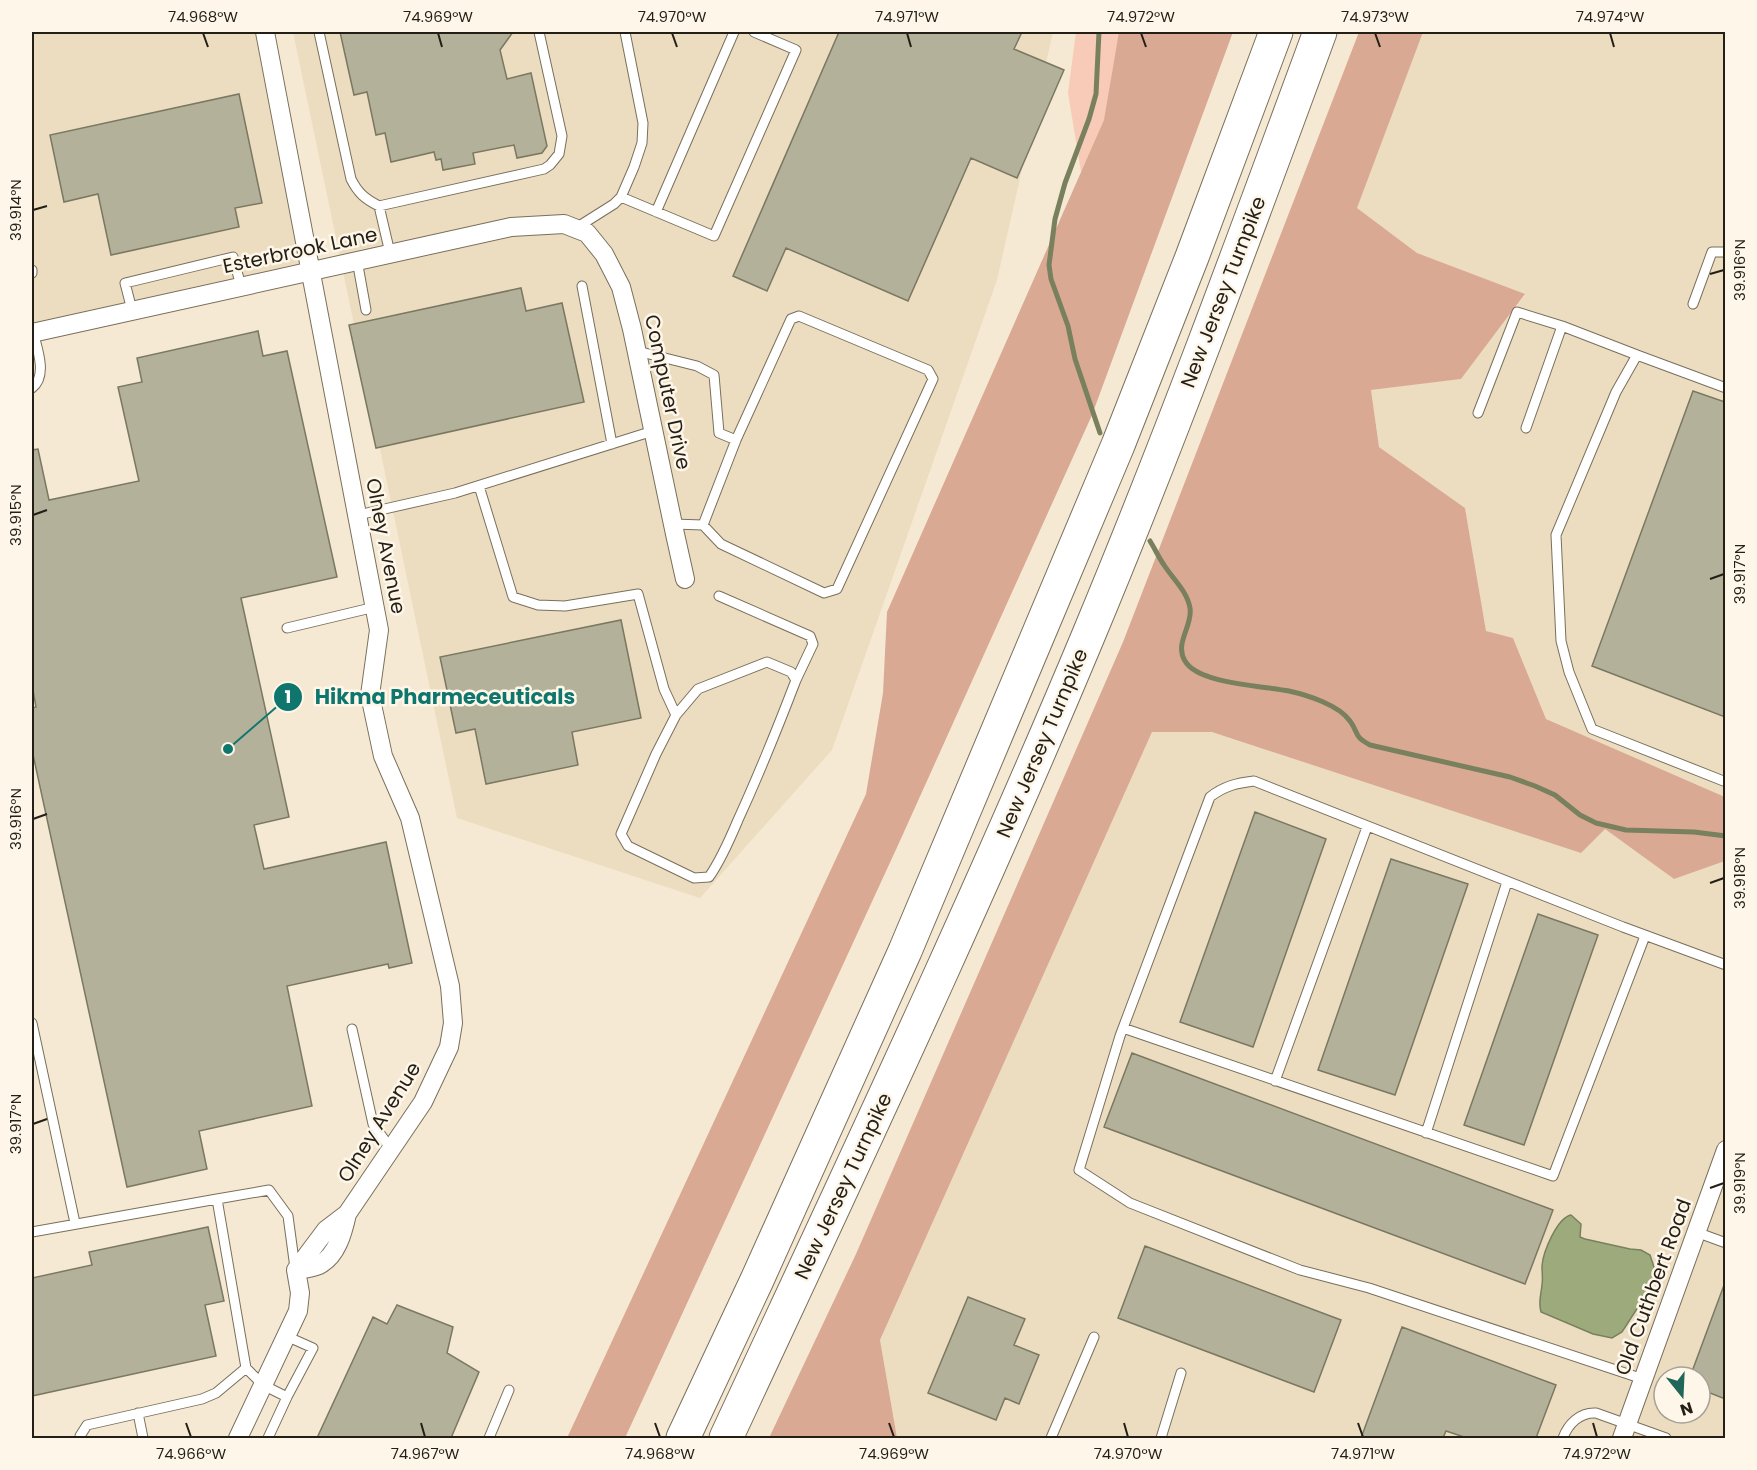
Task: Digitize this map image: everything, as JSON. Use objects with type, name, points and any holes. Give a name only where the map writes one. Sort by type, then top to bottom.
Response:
[{"type":"highway","name":"New Jersey Turnpike","points":[[683,1438],[758,1280],[906,951],[1118,445],[1192,257],[1276,32]]},
{"type":"highway","name":"New Jersey Turnpike","points":[[726,1438],[937,983],[1089,633],[1210,331],[1320,32]]},
{"type":"street","name":"Olney Avenue","points":[[265,32],[379,630],[370,694],[383,756],[410,818],[450,986],[453,1023],[449,1047],[423,1102],[347,1214],[326,1230],[296,1270]]},
{"type":"street","name":"Esterbrook Lane","points":[[32,332],[511,227],[564,224],[577,229]]},
{"type":"street","name":"Computer Drive","points":[[577,229],[587,233],[604,254],[621,287],[637,351],[685,579]]},
{"type":"street","name":"Old Cuthbert Road","points":[[1624,1431],[1725,1150]]},
{"type":"street","points":[[237,1438],[298,1311],[300,1302],[296,1270]]},
{"type":"lane","points":[[319,32],[351,179],[365,199],[379,206],[544,169],[550,165],[559,154],[562,136],[539,32]]},
{"type":"lane","points":[[577,229],[614,204],[621,196],[642,143],[643,123],[625,32]]},
{"type":"lane","points":[[656,212],[734,32]]},
{"type":"lane","points":[[621,196],[714,236],[796,50],[754,32]]},
{"type":"lane","points":[[379,206],[390,253]]},
{"type":"lane","points":[[1693,304],[1712,252],[1725,252]]},
{"type":"lane","points":[[132,310],[124,284],[232,257],[241,286]]},
{"type":"lane","points":[[357,260],[366,310]]},
{"type":"lane","points":[[582,286],[612,444]]},
{"type":"lane","points":[[1478,413],[1517,312],[1562,326],[1725,388]]},
{"type":"lane","points":[[673,525],[703,525],[721,544],[741,554],[824,593],[837,589],[933,379],[928,370],[800,316],[792,318],[736,440],[703,525]]},
{"type":"lane","points":[[1526,428],[1562,326]]},
{"type":"lane","points":[[32,332],[40,367],[39,378],[32,388]]},
{"type":"lane","points":[[637,351],[697,366],[714,375],[719,433],[736,440]]},
{"type":"lane","points":[[1637,355],[1616,392],[1556,535],[1561,641],[1569,672],[1592,729],[1725,782]]},
{"type":"lane","points":[[358,516],[455,493],[653,431]]},
{"type":"lane","points":[[479,486],[513,597],[538,605],[565,606],[638,594],[664,689],[676,715]]},
{"type":"lane","points":[[719,596],[810,636],[813,644],[745,805],[709,877],[694,878],[628,846],[621,834],[676,715],[698,689],[767,663],[791,672],[796,680]]},
{"type":"lane","points":[[287,628],[375,607]]},
{"type":"lane","points":[[1643,1379],[1369,1288],[1300,1270],[1130,1203],[1079,1170],[1123,1029],[1210,797],[1220,789],[1234,783],[1254,781],[1645,936],[1725,965]]},
{"type":"lane","points":[[1275,1081],[1366,827]]},
{"type":"lane","points":[[1426,1133],[1507,882]]},
{"type":"lane","points":[[1123,1029],[1553,1176],[1645,936]]},
{"type":"lane","points":[[32,1023],[75,1223]]},
{"type":"lane","points":[[352,1029],[373,1124],[391,1149]]},
{"type":"lane","points":[[32,1232],[269,1190],[288,1216],[296,1270]]},
{"type":"lane","points":[[217,1199],[246,1368],[263,1385],[287,1397]]},
{"type":"lane","points":[[1696,1232],[1725,1243]]},
{"type":"lane","points":[[267,1438],[313,1348],[286,1336]]},
{"type":"lane","points":[[1051,1438],[1094,1337]]},
{"type":"lane","points":[[80,1438],[87,1425],[209,1396],[216,1393],[246,1368]]},
{"type":"lane","points":[[1161,1438],[1181,1373]]},
{"type":"lane","points":[[489,1438],[509,1390]]},
{"type":"lane","points":[[138,1413],[143,1438]]},
{"type":"lane","points":[[1563,1438],[1571,1424],[1590,1413],[1596,1413],[1624,1431],[1666,1438]]},
{"type":"shaded area","points":[[32,32],[261,32],[311,270],[32,330]]},
{"type":"shaded area","points":[[293,32],[1053,32],[997,280],[832,750],[700,898],[457,818]]},
{"type":"shaded area","points":[[1076,32],[1216,32],[1110,347],[1068,93]]},
{"type":"shaded area","points":[[1119,32],[1233,32],[1092,415],[899,843],[625,1438],[567,1438],[866,794],[883,693],[887,612],[1104,120]]},
{"type":"shaded area","points":[[1359,32],[1423,32],[1357,208],[1417,253],[1525,294],[1461,379],[1371,390],[1379,447],[1465,508],[1486,631],[1513,638],[1546,719],[1725,797],[1725,861],[1674,879],[1605,829],[1581,853],[1212,732],[1152,732],[880,1340],[897,1438],[769,1438],[856,1254],[1123,642]]},
{"type":"shaded area","points":[[1423,32],[1725,32],[1725,797],[1546,719],[1513,638],[1486,632],[1465,508],[1379,447],[1371,390],[1461,379],[1525,295],[1417,253],[1356,208]]},
{"type":"shaded area","points":[[1152,732],[1212,732],[1604,828],[1674,879],[1725,861],[1725,1438],[897,1438],[880,1340]]},
{"type":"shaded area","points":[[1571,1215],[1581,1224],[1580,1237],[1641,1250],[1650,1255],[1657,1276],[1622,1332],[1612,1338],[1593,1334],[1541,1312],[1542,1266],[1545,1253],[1556,1229],[1566,1217]]},
{"type":"building","points":[[340,32],[513,32],[500,50],[507,79],[531,73],[547,146],[542,153],[517,158],[514,145],[473,153],[475,164],[443,170],[441,159],[436,160],[434,152],[391,162],[385,133],[376,135],[367,92],[354,95]]},
{"type":"building","points":[[839,32],[1022,32],[1014,49],[1064,70],[1017,178],[971,158],[908,301],[786,248],[767,291],[733,276]]},
{"type":"building","points":[[239,94],[262,203],[235,208],[239,227],[111,255],[98,194],[64,202],[50,135]]},
{"type":"building","points":[[521,288],[526,311],[562,303],[584,402],[376,448],[349,325]]},
{"type":"building","points":[[258,331],[263,356],[287,351],[337,577],[241,598],[289,817],[254,825],[264,869],[386,842],[412,963],[389,968],[388,964],[287,986],[312,1106],[199,1131],[207,1169],[127,1187],[32,750],[32,708],[36,707],[32,685],[32,450],[38,449],[49,500],[139,481],[118,387],[142,382],[137,358]]},
{"type":"building","points":[[1693,391],[1725,402],[1725,717],[1592,666]]},
{"type":"building","points":[[621,620],[641,718],[572,732],[578,765],[486,784],[475,729],[456,733],[440,657]]},
{"type":"building","points":[[1255,812],[1326,839],[1253,1047],[1180,1022]]},
{"type":"building","points":[[1391,859],[1468,884],[1395,1095],[1318,1070]]},
{"type":"building","points":[[1538,914],[1598,935],[1524,1145],[1464,1125]]},
{"type":"building","points":[[1132,1053],[1553,1210],[1525,1284],[1104,1127]]},
{"type":"building","points":[[208,1227],[224,1301],[205,1305],[216,1356],[32,1396],[32,1278],[92,1265],[89,1252]]},
{"type":"building","points":[[1145,1246],[1341,1320],[1314,1392],[1118,1318]]},
{"type":"building","points":[[1724,1285],[1725,1399],[1712,1394],[1712,1365],[1694,1365]]},
{"type":"building","points":[[968,1297],[1025,1319],[1014,1345],[1039,1355],[1019,1404],[1005,1398],[996,1420],[928,1393]]},
{"type":"building","points":[[397,1305],[453,1327],[447,1353],[479,1372],[451,1438],[317,1438],[373,1317],[387,1324]]},
{"type":"building","points":[[1402,1327],[1556,1385],[1536,1438],[1467,1438],[1446,1431],[1443,1438],[1361,1438]]},
{"type":"waterway","points":[[1099,32],[1096,94],[1055,219],[1049,265],[1051,279],[1068,326],[1075,359],[1100,433]]},
{"type":"waterway","points":[[1150,541],[1188,602],[1190,615],[1182,654],[1192,669],[1203,675],[1232,683],[1289,691],[1313,698],[1345,715],[1359,737],[1370,745],[1510,777],[1555,795],[1580,815],[1596,823],[1626,830],[1694,832],[1726,836]]},
{"type":"place","name":"Hikma Pharmeceuticals","points":[[228,749]]}]
